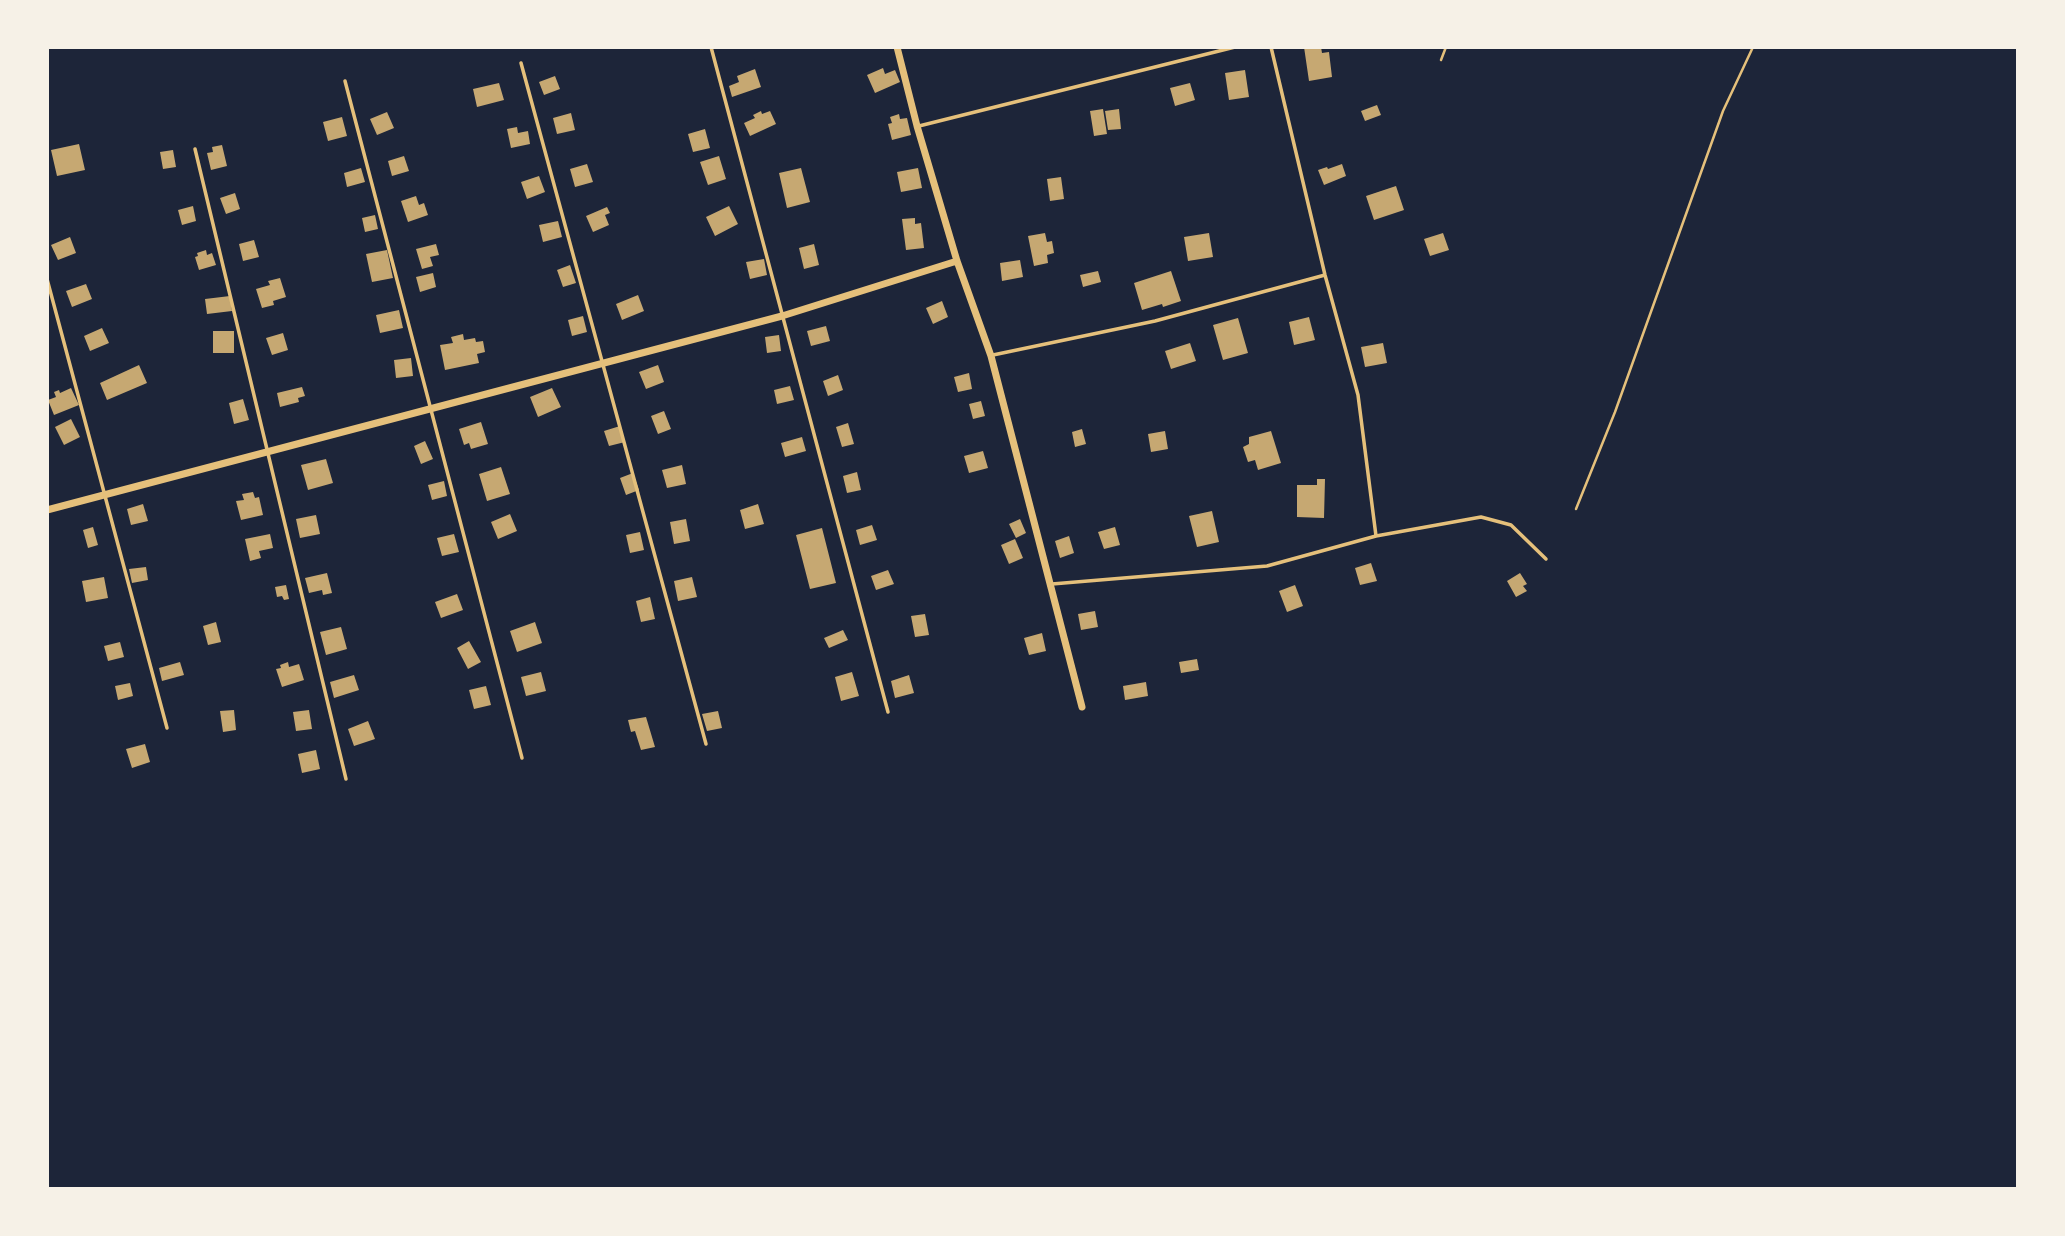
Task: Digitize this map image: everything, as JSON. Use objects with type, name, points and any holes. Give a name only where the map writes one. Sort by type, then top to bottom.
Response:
[{"type":"street","points":[[897,47],[957,261],[991,356],[1082,707]]},
{"type":"street","points":[[47,510],[782,316],[957,261]]},
{"type":"lane","points":[[711,47],[888,712]]},
{"type":"lane","points":[[917,126],[1235,47]]},
{"type":"lane","points":[[1271,47],[1325,275],[1358,394],[1376,537]]},
{"type":"lane","points":[[521,63],[706,744]]},
{"type":"lane","points":[[345,81],[522,758]]},
{"type":"lane","points":[[195,149],[346,779]]},
{"type":"lane","points":[[991,356],[1155,320],[1325,275]]},
{"type":"lane","points":[[47,279],[167,728]]},
{"type":"lane","points":[[1050,584],[1267,566],[1376,537],[1481,517],[1511,525],[1546,559]]},
{"type":"path","points":[[1441,60],[1446,47]]},
{"type":"path","points":[[1576,509],[1615,412],[1723,111],[1753,47]]},
{"type":"shaded area","points":[[47,47],[2018,47],[2018,1189],[47,1189]]},
{"type":"building","points":[[1304,47],[1321,47],[1322,53],[1329,52],[1332,77],[1309,81]]},
{"type":"building","points":[[883,68],[885,74],[895,70],[900,82],[875,93],[867,75]]},
{"type":"building","points":[[755,69],[761,87],[732,97],[729,86],[739,82],[737,76]]},
{"type":"building","points":[[1245,70],[1249,97],[1229,100],[1225,73]]},
{"type":"building","points":[[555,76],[560,89],[544,95],[539,82]]},
{"type":"building","points":[[499,83],[504,100],[477,107],[473,89]]},
{"type":"building","points":[[1190,83],[1195,100],[1175,106],[1170,88]]},
{"type":"building","points":[[1377,105],[1381,115],[1365,121],[1361,111]]},
{"type":"building","points":[[1103,109],[1107,134],[1094,136],[1090,111]]},
{"type":"building","points":[[1119,109],[1121,129],[1108,130],[1105,111]]},
{"type":"building","points":[[761,111],[762,114],[770,111],[776,124],[750,136],[744,123],[755,118],[753,115]]},
{"type":"building","points":[[387,112],[394,128],[377,135],[370,119]]},
{"type":"building","points":[[571,113],[575,130],[557,134],[553,118]]},
{"type":"building","points":[[899,114],[900,119],[907,118],[911,135],[892,140],[888,124],[892,123],[890,117]]},
{"type":"building","points":[[342,117],[347,136],[328,141],[323,122]]},
{"type":"building","points":[[517,127],[518,133],[528,131],[530,144],[511,148],[507,129]]},
{"type":"building","points":[[705,129],[710,148],[693,152],[688,134]]},
{"type":"building","points":[[79,144],[85,170],[57,176],[51,150]]},
{"type":"building","points":[[222,145],[227,166],[211,170],[207,153],[213,152],[212,147]]},
{"type":"building","points":[[173,150],[176,167],[163,169],[160,152]]},
{"type":"building","points":[[404,156],[409,171],[392,176],[388,161]]},
{"type":"building","points":[[719,156],[726,179],[708,185],[700,162]]},
{"type":"building","points":[[587,164],[593,182],[575,187],[570,169]]},
{"type":"building","points":[[1342,164],[1346,176],[1324,185],[1318,170]]},
{"type":"building","points":[[361,168],[365,182],[347,187],[344,173]]},
{"type":"building","points":[[801,168],[810,202],[787,208],[779,173]]},
{"type":"building","points":[[918,168],[922,188],[901,192],[897,172]]},
{"type":"building","points":[[539,176],[545,192],[527,199],[521,182]]},
{"type":"building","points":[[1061,177],[1064,199],[1050,201],[1047,179]]},
{"type":"building","points":[[1396,186],[1404,210],[1374,220],[1366,196]]},
{"type":"building","points":[[235,193],[240,209],[226,214],[220,198]]},
{"type":"building","points":[[416,196],[419,205],[424,203],[428,215],[408,222],[401,201]]},
{"type":"building","points":[[193,206],[196,221],[182,225],[178,210]]},
{"type":"building","points":[[729,206],[738,224],[715,236],[706,217]]},
{"type":"building","points":[[607,207],[610,213],[605,215],[609,225],[593,232],[586,216]]},
{"type":"building","points":[[375,215],[378,229],[365,232],[362,218]]},
{"type":"building","points":[[915,218],[915,224],[921,223],[924,248],[906,250],[902,219]]},
{"type":"building","points":[[558,221],[562,237],[543,242],[539,225]]},
{"type":"building","points":[[1045,233],[1047,242],[1052,241],[1054,253],[1047,255],[1048,263],[1034,266],[1028,236]]},
{"type":"building","points":[[1209,233],[1213,257],[1188,261],[1184,237]]},
{"type":"building","points":[[1443,233],[1449,250],[1430,256],[1424,239]]},
{"type":"building","points":[[70,237],[76,253],[58,260],[51,245]]},
{"type":"building","points":[[254,240],[259,257],[243,261],[239,244]]},
{"type":"building","points":[[436,244],[439,255],[430,257],[433,266],[422,269],[416,249]]},
{"type":"building","points":[[814,244],[819,265],[804,269],[799,248]]},
{"type":"building","points":[[206,250],[207,255],[212,253],[216,265],[199,270],[195,257],[198,256],[197,253]]},
{"type":"building","points":[[387,250],[393,278],[372,282],[366,254]]},
{"type":"building","points":[[764,259],[767,275],[750,279],[746,262]]},
{"type":"building","points":[[1020,260],[1023,277],[1002,281],[1000,263]]},
{"type":"building","points":[[570,265],[576,283],[563,287],[557,270]]},
{"type":"building","points":[[1098,271],[1101,282],[1083,287],[1080,275]]},
{"type":"building","points":[[1171,271],[1181,301],[1142,310],[1134,283]]},
{"type":"building","points":[[433,273],[436,287],[420,292],[416,277]]},
{"type":"building","points":[[280,278],[286,297],[273,301],[274,305],[262,308],[256,289],[270,285],[268,281]]},
{"type":"building","points":[[86,284],[92,299],[72,307],[66,291]]},
{"type":"building","points":[[638,295],[644,311],[622,320],[616,304]]},
{"type":"building","points":[[230,296],[232,311],[207,314],[205,299]]},
{"type":"building","points":[[942,301],[948,317],[933,324],[926,308]]},
{"type":"building","points":[[399,310],[403,328],[380,333],[376,315]]},
{"type":"building","points":[[583,316],[587,332],[572,336],[568,320]]},
{"type":"building","points":[[1309,317],[1315,340],[1294,345],[1289,322]]},
{"type":"building","points":[[1238,318],[1248,353],[1223,360],[1213,325]]},
{"type":"building","points":[[826,326],[830,341],[811,346],[807,331]]},
{"type":"building","points":[[102,328],[109,343],[90,351],[84,336]]},
{"type":"building","points":[[213,331],[234,331],[234,353],[213,353]]},
{"type":"building","points":[[283,333],[288,350],[272,355],[266,338]]},
{"type":"building","points":[[463,334],[464,340],[475,338],[476,342],[483,341],[485,352],[477,354],[479,363],[445,370],[440,345],[453,343],[451,337]]},
{"type":"building","points":[[779,335],[781,351],[767,353],[765,337]]},
{"type":"building","points":[[1190,343],[1196,361],[1171,369],[1165,351]]},
{"type":"building","points":[[1383,343],[1387,363],[1365,367],[1361,347]]},
{"type":"building","points":[[411,358],[413,376],[396,378],[394,360]]},
{"type":"building","points":[[139,365],[147,383],[107,400],[100,383]]},
{"type":"building","points":[[658,365],[664,382],[646,389],[639,372]]},
{"type":"building","points":[[969,373],[972,389],[958,392],[954,377]]},
{"type":"building","points":[[838,375],[843,390],[828,396],[823,381]]},
{"type":"building","points":[[790,386],[794,400],[777,404],[774,390]]},
{"type":"building","points":[[302,387],[305,396],[298,398],[299,402],[280,407],[277,393]]},
{"type":"building","points":[[71,388],[79,405],[54,415],[48,400],[56,397],[54,392],[59,390],[60,393]]},
{"type":"building","points":[[552,388],[561,407],[538,417],[530,397]]},
{"type":"building","points":[[243,399],[249,420],[234,424],[229,403]]},
{"type":"building","points":[[981,401],[985,416],[973,419],[969,404]]},
{"type":"building","points":[[664,411],[671,429],[658,434],[651,416]]},
{"type":"building","points":[[71,419],[80,437],[64,445],[55,427]]},
{"type":"building","points":[[481,422],[488,444],[471,449],[469,443],[464,445],[459,429]]},
{"type":"building","points":[[848,423],[854,444],[842,447],[836,427]]},
{"type":"building","points":[[620,426],[625,442],[609,446],[604,431]]},
{"type":"building","points":[[1082,429],[1086,444],[1075,447],[1072,432]]},
{"type":"building","points":[[1165,431],[1168,449],[1151,452],[1148,434]]},
{"type":"building","points":[[1271,431],[1281,463],[1258,470],[1255,460],[1248,462],[1243,447],[1249,444],[1249,437]]},
{"type":"building","points":[[802,437],[806,451],[785,457],[781,443]]},
{"type":"building","points":[[425,441],[433,459],[421,464],[414,446]]},
{"type":"building","points":[[983,451],[988,468],[969,473],[964,456]]},
{"type":"building","points":[[326,459],[333,483],[308,490],[301,465]]},
{"type":"building","points":[[682,465],[686,484],[667,488],[662,470]]},
{"type":"building","points":[[501,467],[510,494],[487,501],[479,474]]},
{"type":"building","points":[[857,472],[861,490],[847,493],[843,476]]},
{"type":"building","points":[[633,473],[639,490],[626,495],[620,478]]},
{"type":"building","points":[[1317,479],[1325,479],[1324,518],[1297,517],[1297,485],[1317,485]]},
{"type":"building","points":[[444,481],[447,496],[432,500],[428,485]]},
{"type":"building","points":[[253,492],[255,498],[259,497],[263,515],[241,520],[236,501],[244,500],[242,494]]},
{"type":"building","points":[[143,504],[148,521],[131,525],[127,509]]},
{"type":"building","points":[[758,504],[764,524],[745,529],[740,510]]},
{"type":"building","points":[[1212,511],[1219,542],[1197,547],[1189,516]]},
{"type":"building","points":[[510,514],[517,531],[498,539],[491,522]]},
{"type":"building","points":[[316,515],[320,534],[300,538],[296,519]]},
{"type":"building","points":[[686,519],[690,541],[674,544],[670,522]]},
{"type":"building","points":[[1020,519],[1026,533],[1016,538],[1009,524]]},
{"type":"building","points":[[872,525],[877,540],[860,545],[856,530]]},
{"type":"building","points":[[93,527],[98,545],[88,548],[83,530]]},
{"type":"building","points":[[1115,527],[1120,545],[1104,549],[1098,532]]},
{"type":"building","points":[[822,528],[836,583],[810,589],[796,535]]},
{"type":"building","points":[[640,532],[644,550],[630,553],[626,535]]},
{"type":"building","points":[[270,534],[273,548],[259,551],[261,558],[250,561],[245,539]]},
{"type":"building","points":[[454,534],[459,552],[442,556],[437,538]]},
{"type":"building","points":[[1069,536],[1074,553],[1060,558],[1055,541]]},
{"type":"building","points":[[1015,539],[1023,558],[1009,564],[1001,545]]},
{"type":"building","points":[[1371,563],[1377,581],[1360,585],[1355,568]]},
{"type":"building","points":[[146,567],[148,580],[132,583],[129,569]]},
{"type":"building","points":[[888,570],[894,584],[876,590],[871,576]]},
{"type":"building","points":[[327,573],[332,593],[323,595],[322,590],[309,593],[305,578]]},
{"type":"building","points":[[1520,573],[1527,584],[1523,586],[1527,591],[1516,597],[1507,581]]},
{"type":"building","points":[[104,577],[108,598],[86,602],[82,581]]},
{"type":"building","points":[[692,577],[697,597],[678,601],[674,581]]},
{"type":"building","points":[[286,585],[289,599],[284,600],[282,596],[277,597],[275,587]]},
{"type":"building","points":[[1295,585],[1303,606],[1287,612],[1279,591]]},
{"type":"building","points":[[457,594],[463,610],[441,618],[435,602]]},
{"type":"building","points":[[650,597],[655,619],[641,622],[636,601]]},
{"type":"building","points":[[1095,611],[1098,627],[1081,630],[1078,614]]},
{"type":"building","points":[[925,614],[929,635],[915,637],[911,616]]},
{"type":"building","points":[[216,622],[221,642],[208,645],[203,626]]},
{"type":"building","points":[[535,622],[542,643],[517,652],[510,631]]},
{"type":"building","points":[[341,627],[347,649],[326,655],[320,632]]},
{"type":"building","points":[[843,630],[848,640],[829,648],[824,638]]},
{"type":"building","points":[[1042,633],[1046,651],[1029,655],[1024,638]]},
{"type":"building","points":[[469,641],[481,662],[468,669],[457,648]]},
{"type":"building","points":[[120,642],[124,657],[108,661],[104,646]]},
{"type":"building","points":[[1197,659],[1199,670],[1181,673],[1179,662]]},
{"type":"building","points":[[180,662],[184,675],[162,681],[159,668]]},
{"type":"building","points":[[288,662],[289,667],[299,664],[304,680],[282,687],[276,669]]},
{"type":"building","points":[[541,672],[546,691],[526,696],[521,677]]},
{"type":"building","points":[[852,672],[859,696],[841,701],[835,677]]},
{"type":"building","points":[[354,675],[359,690],[334,698],[330,682]]},
{"type":"building","points":[[909,675],[914,693],[895,698],[891,681]]},
{"type":"building","points":[[1146,682],[1148,696],[1125,700],[1123,686]]},
{"type":"building","points":[[130,683],[133,696],[118,700],[115,686]]},
{"type":"building","points":[[486,686],[491,705],[474,709],[469,690]]},
{"type":"building","points":[[234,710],[236,730],[223,732],[220,711]]},
{"type":"building","points":[[309,710],[312,729],[296,731],[293,712]]},
{"type":"building","points":[[718,711],[722,728],[707,731],[702,714]]},
{"type":"building","points":[[646,717],[655,747],[641,750],[628,720]]},
{"type":"building","points":[[368,721],[375,739],[354,746],[348,729]]},
{"type":"building","points":[[145,744],[150,762],[132,768],[126,749]]},
{"type":"building","points":[[316,750],[320,769],[302,773],[298,754]]}]
